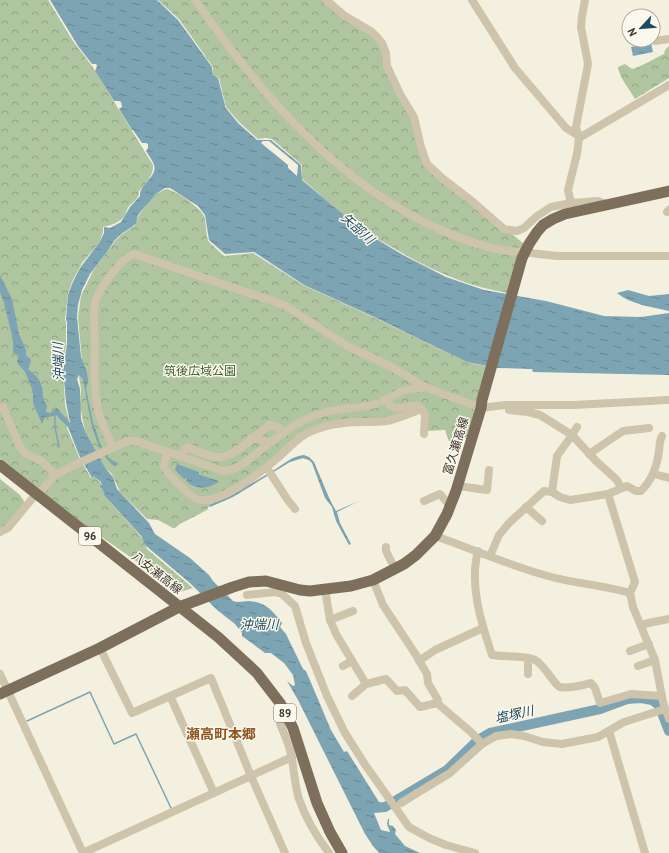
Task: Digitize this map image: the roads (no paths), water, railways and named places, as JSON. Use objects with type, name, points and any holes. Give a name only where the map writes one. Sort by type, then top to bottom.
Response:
[{"type":"main road","name":"富久瀬高線","points":[[180,607],[249,582],[266,581],[300,590],[310,591],[351,586],[373,580],[395,569],[416,555],[435,536],[441,526],[458,486],[485,405],[526,254],[537,232],[543,225],[565,214],[669,191]]},
{"type":"main road","name":"八女瀬高線","points":[[0,465],[180,607],[100,648],[4,692]]},
{"type":"main road","name":"89","points":[[180,607],[218,637],[257,673],[280,703],[293,728],[317,803],[330,832],[342,853]]},
{"type":"street","points":[[195,0],[234,54],[264,92],[320,148],[381,198],[417,220],[478,245],[526,254],[557,256],[669,256]]},
{"type":"street","points":[[326,0],[345,16],[378,38],[386,54],[387,66],[400,94],[416,120],[421,148],[425,160],[442,178],[504,229],[517,231],[524,228],[537,216],[551,207],[571,203],[598,202],[605,204]]},
{"type":"street","points":[[472,0],[515,68],[566,128],[578,136]]},
{"type":"street","points":[[571,203],[568,190],[578,154],[578,136],[576,127],[588,64],[581,27],[585,0]]},
{"type":"street","points":[[578,136],[669,85]]},
{"type":"street","points":[[113,447],[103,427],[96,401],[93,319],[96,300],[107,279],[126,258],[134,254],[284,305],[349,348],[390,366],[425,387],[485,405],[540,415],[572,435],[589,454],[617,480],[621,487]]},
{"type":"street","points":[[0,532],[8,528],[55,475],[128,441],[136,442],[223,471],[230,470],[240,466],[285,432],[308,417],[321,413],[363,407],[381,402],[404,390],[425,387]]},
{"type":"street","points":[[485,405],[574,405],[667,401]]},
{"type":"street","points":[[381,402],[389,404],[394,408],[409,405],[418,406],[425,414],[424,434]]},
{"type":"street","points":[[3,407],[20,447],[25,453],[43,462],[55,475]]},
{"type":"street","points":[[167,452],[164,467],[168,473],[188,493],[197,499],[208,500],[246,483],[267,468],[310,432],[344,423],[387,421],[422,410]]},
{"type":"street","points":[[181,457],[185,449],[188,448],[217,458],[223,457],[234,452],[268,425],[275,426],[285,432]]},
{"type":"street","points":[[552,492],[557,456],[577,427]]},
{"type":"street","points":[[589,454],[623,431],[649,428]]},
{"type":"street","points":[[490,556],[499,535],[509,523],[544,491],[552,492],[560,497],[570,500],[608,494],[621,487],[627,486],[636,491],[641,491],[648,484],[654,474],[662,436]]},
{"type":"street","points":[[251,438],[272,442]]},
{"type":"street","points":[[234,452],[240,466]]},
{"type":"street","points":[[267,468],[287,500],[295,509]]},
{"type":"street","points":[[458,486],[487,490],[489,470]]},
{"type":"street","points":[[654,474],[669,478]]},
{"type":"street","points":[[424,501],[440,494],[450,506]]},
{"type":"street","points":[[608,494],[635,582],[630,593],[629,608],[649,644],[655,660],[669,719]]},
{"type":"street","points":[[526,507],[542,521]]},
{"type":"street","points":[[435,536],[547,576],[576,583],[614,588],[630,593]]},
{"type":"street","points":[[386,547],[386,551],[395,569]]},
{"type":"street","points":[[478,551],[476,559],[475,586],[483,628],[492,655],[535,659],[548,671],[555,683],[559,686],[566,687],[592,683],[600,703],[631,694],[665,702]]},
{"type":"street","points":[[373,580],[383,605],[427,674],[428,683],[438,700],[437,703],[472,733],[482,744]]},
{"type":"street","points":[[279,584],[288,599]]},
{"type":"street","points":[[326,589],[330,620],[336,634],[366,684]]},
{"type":"street","points":[[247,595],[275,592],[282,594],[295,606],[306,643],[327,696],[345,733],[409,827],[429,838],[475,853]]},
{"type":"street","points":[[330,620],[353,611]]},
{"type":"street","points":[[639,625],[669,619]]},
{"type":"street","points":[[420,661],[435,650],[483,628]]},
{"type":"street","points":[[630,651],[649,644]]},
{"type":"street","points":[[100,648],[132,713],[212,678],[251,776],[285,853]]},
{"type":"street","points":[[528,658],[528,674]]},
{"type":"street","points":[[638,666],[655,660]]},
{"type":"street","points":[[343,666],[352,661]]},
{"type":"street","points":[[0,674],[4,692],[83,853],[292,757]]},
{"type":"street","points":[[352,696],[366,684],[386,679],[397,691],[405,690],[420,707],[437,703]]},
{"type":"street","points":[[170,696],[214,793]]},
{"type":"street","points":[[401,803],[450,773],[482,744],[496,736],[511,734],[524,736],[543,742],[562,744],[598,737],[624,722],[665,702]]},
{"type":"street","points":[[288,718],[280,724],[292,757],[299,797],[308,821],[319,840],[329,853]]},
{"type":"street","points":[[609,731],[645,853]]},
{"type":"water","points":[[50,0],[157,0],[178,20],[212,67],[212,74],[218,78],[225,107],[238,123],[257,140],[271,140],[301,165],[302,180],[363,231],[403,255],[446,277],[484,290],[546,301],[604,316],[641,317],[669,313],[669,375],[533,372],[532,369],[498,368],[467,362],[304,285],[254,252],[225,254],[209,240],[205,215],[198,206],[170,188],[165,188],[156,194],[138,215],[136,223],[114,241],[90,274],[82,290],[78,305],[77,317],[81,357],[87,372],[88,380],[86,389],[93,422],[101,446],[107,456],[117,464],[116,467],[101,451],[96,439],[89,414],[83,379],[79,375],[77,379],[80,389],[81,419],[85,431],[106,469],[113,477],[117,489],[149,523],[155,534],[190,558],[209,575],[233,601],[260,603],[272,611],[279,619],[282,623],[280,627],[286,634],[303,669],[306,671],[331,730],[344,752],[347,751],[379,802],[385,805],[388,809],[378,810],[374,813],[381,830],[390,832],[387,824],[389,819],[389,825],[393,826],[396,830],[395,834],[405,846],[420,853],[379,853],[365,834],[287,681],[293,686],[295,685],[293,675],[284,663],[271,653],[265,653],[242,636],[242,633],[235,624],[217,610],[191,584],[145,545],[142,537],[103,494],[104,492],[99,486],[102,485],[101,482],[93,476],[92,478],[79,455],[68,427],[56,415],[45,417],[42,424],[33,403],[33,391],[25,372],[17,361],[19,355],[13,353],[13,340],[0,292],[0,275],[12,299],[19,334],[26,350],[26,356],[30,358],[31,362],[28,369],[37,377],[41,384],[44,400],[47,405],[46,412],[50,413],[57,408],[70,423],[66,402],[63,370],[67,344],[66,320],[68,295],[80,268],[99,243],[104,233],[104,227],[110,228],[121,222],[130,207],[140,196],[142,188],[151,177],[155,169],[153,162],[146,151],[148,144],[142,143],[132,130],[119,109],[122,107],[121,102],[114,101],[95,71],[97,66],[96,64],[92,64],[78,46]],"holes":[[[263,141],[269,141],[298,165],[297,176],[288,168],[288,165],[261,143]]]},
{"type":"water","points":[[631,48],[652,48],[653,52],[633,56]]},
{"type":"water","points":[[628,290],[649,296],[669,294],[669,311],[628,300],[617,293]]},
{"type":"water","points":[[304,455],[309,457],[314,462],[336,511],[359,501],[337,512],[340,523],[351,544],[349,545],[336,521],[332,507],[325,498],[312,463],[303,458],[290,462],[233,497],[210,507],[209,505],[250,484],[292,459]]},
{"type":"water","points":[[177,464],[218,481],[213,485],[201,488],[194,486],[186,481],[186,478],[184,479],[175,470]]},
{"type":"waterway","points":[[55,415],[55,427],[59,447]]},
{"type":"waterway","points":[[27,721],[90,692],[114,744],[136,734],[171,808]]},
{"type":"waterway","name":"塩塚川","points":[[373,808],[385,807],[447,770],[478,740],[490,733],[600,709],[627,699],[641,698],[652,700],[659,705],[669,731]]},
{"type":"district","name":"瀬高町本郷","points":[[221,734]]},
{"type":"water label","name":"矢部川","points":[[358,228]]},
{"type":"water label","name":"沖端川","points":[[58,362]]},
{"type":"water label","name":"沖端川","points":[[259,624]]},
{"type":"park label","name":"筑後広域公園","points":[[200,371]]}]
